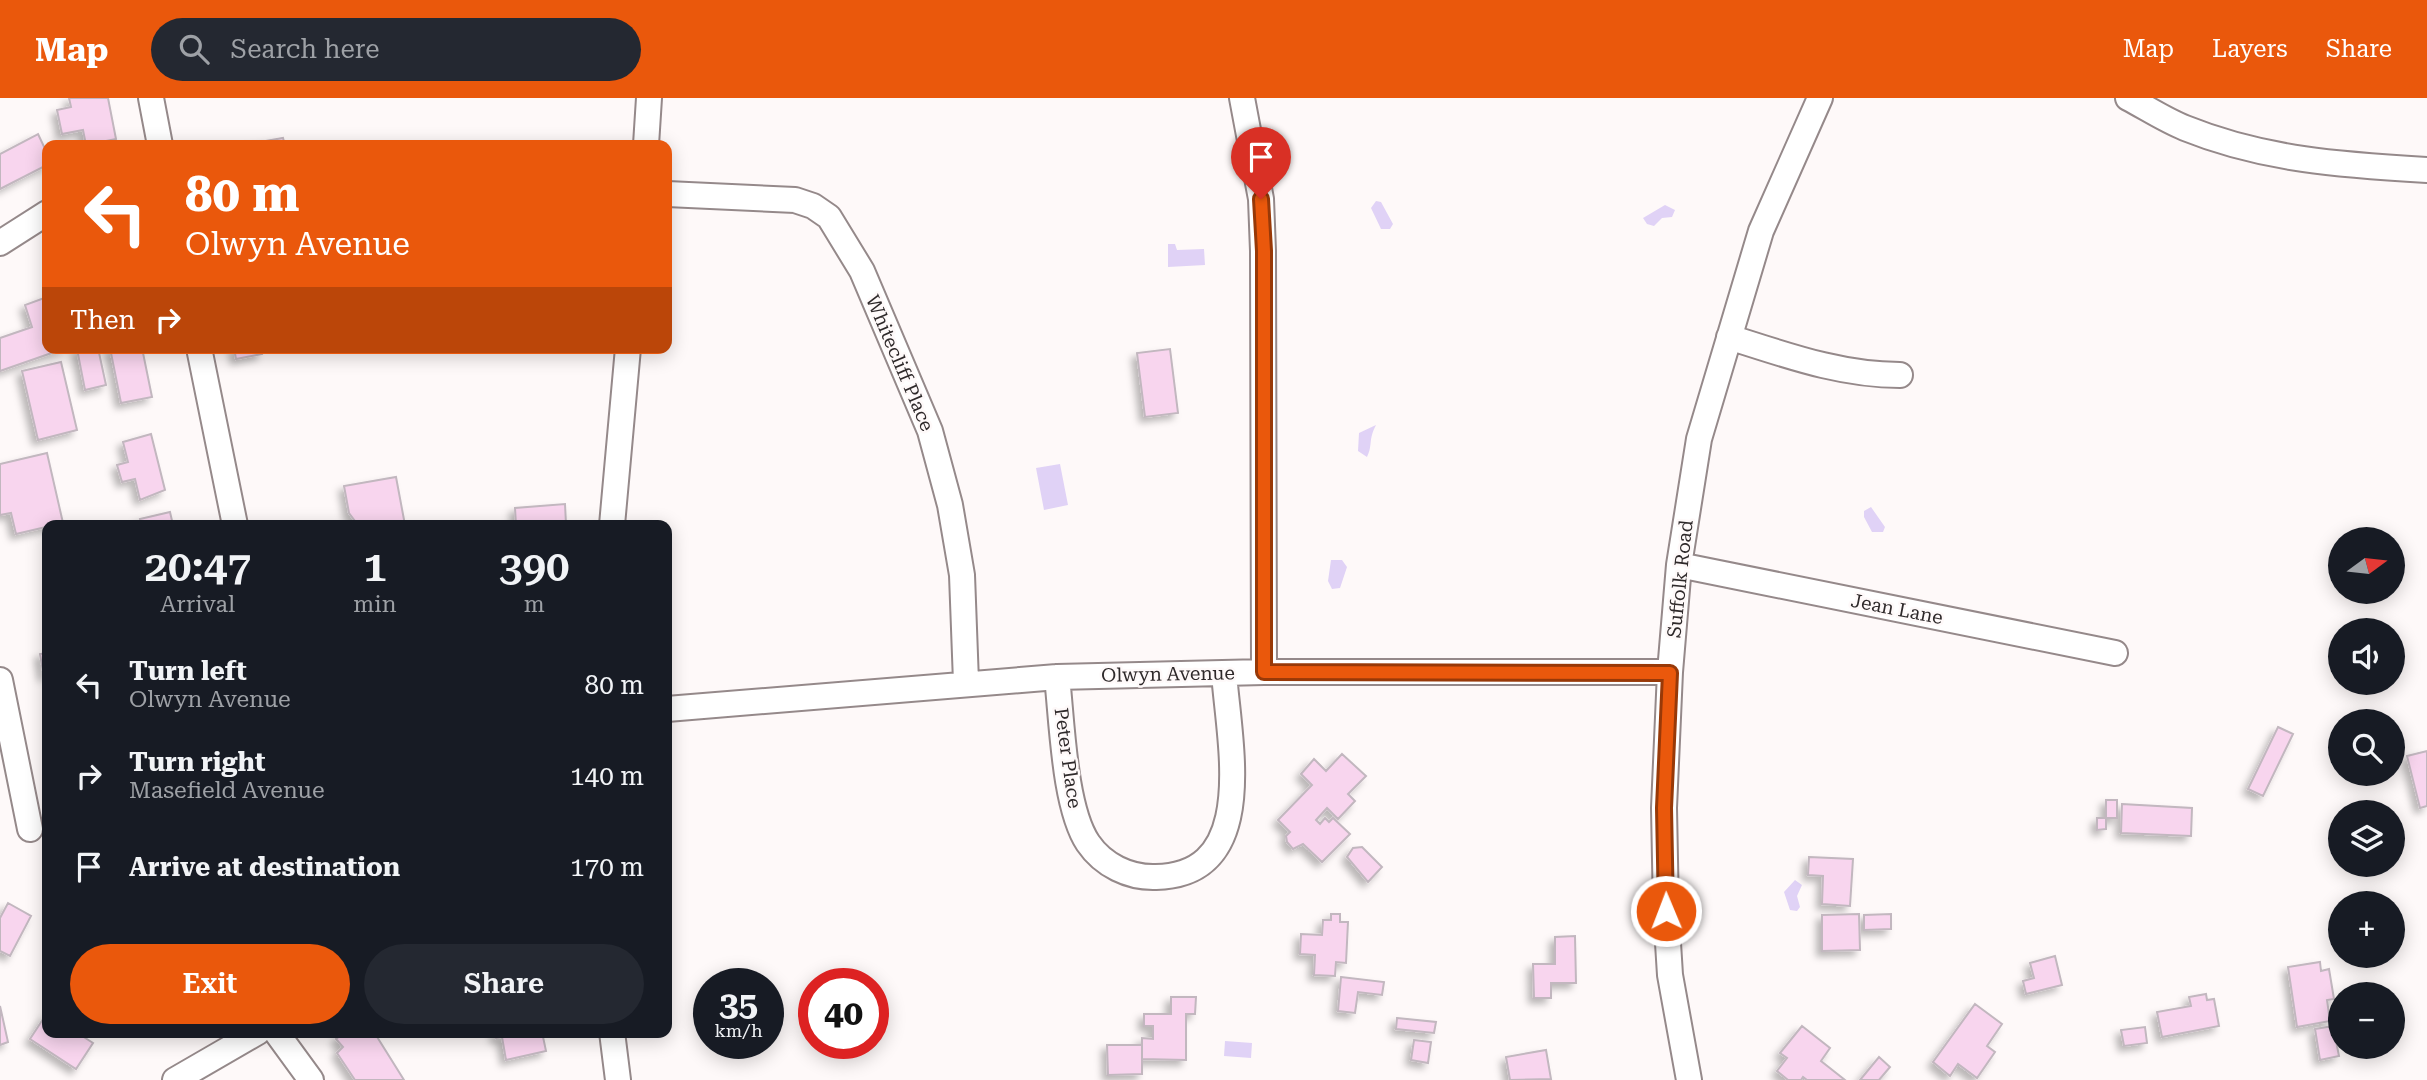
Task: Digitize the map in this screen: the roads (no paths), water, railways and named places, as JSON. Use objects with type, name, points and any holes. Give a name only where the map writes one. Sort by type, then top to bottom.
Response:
[{"type":"street","points":[[151,98],[159,140]]},
{"type":"street","points":[[646,140],[649,98]]},
{"type":"street","points":[[1242,98],[1261,199],[1264,251],[1264,672]]},
{"type":"street","name":"Suffolk Road","points":[[1689,1080],[1670,975],[1664,808],[1670,673],[1679,565],[1699,439],[1761,231],[1819,98]]},
{"type":"street","points":[[2128,98],[2182,127],[2267,154],[2324,164],[2427,170]]},
{"type":"street","name":"Whitecliff Place","points":[[672,194],[795,200],[813,206],[829,217],[862,271],[930,431],[950,505],[962,575],[966,682]]},
{"type":"street","points":[[0,243],[42,216]]},
{"type":"street","points":[[1730,337],[1812,363],[1866,375],[1900,375]]},
{"type":"street","points":[[200,354],[233,520]]},
{"type":"street","points":[[612,520],[627,354]]},
{"type":"street","name":"Jean Lane","points":[[1679,565],[2115,653]]},
{"type":"street","name":"Olwyn Avenue","points":[[672,709],[966,682],[1057,677],[1264,672],[1670,673]]},
{"type":"street","name":"Peter Place","points":[[1057,677],[1072,805],[1087,842],[1105,863],[1144,878],[1166,877],[1204,865],[1213,856],[1230,821],[1231,767],[1224,673]]},
{"type":"street","points":[[0,680],[30,829]]},
{"type":"street","points":[[174,1080],[248,1038]]},
{"type":"street","points":[[280,1038],[311,1080]]},
{"type":"street","points":[[613,1038],[618,1080]]}]
